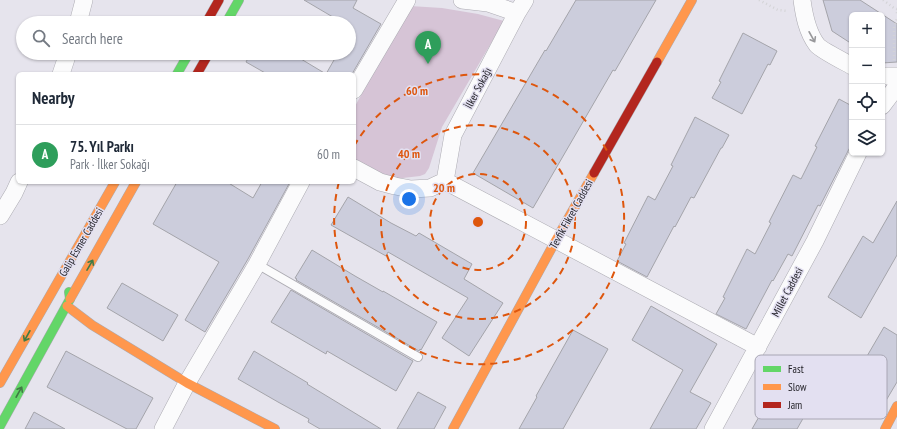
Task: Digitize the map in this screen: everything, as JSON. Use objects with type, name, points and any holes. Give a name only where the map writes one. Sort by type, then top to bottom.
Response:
[{"type":"street","points":[[80,16],[84,0]]},
{"type":"street","points":[[210,16],[219,0]]},
{"type":"street","points":[[230,16],[239,0]]},
{"type":"street","points":[[356,87],[407,0]]},
{"type":"street","points":[[462,0],[521,7]]},
{"type":"street","name":"Tevfik Fikret Caddesi","points":[[453,429],[556,240],[692,0]]},
{"type":"street","points":[[803,4],[805,18],[810,34],[817,46],[849,64]]},
{"type":"street","name":"İlker Sokağı","points":[[444,181],[453,135],[521,7]]},
{"type":"street","points":[[62,72],[66,60]]},
{"type":"street","points":[[178,72],[185,60]]},
{"type":"street","points":[[199,72],[205,60]]},
{"type":"street","points":[[885,76],[897,76]]},
{"type":"street","points":[[885,102],[897,86]]},
{"type":"street","name":"Millet Caddesi","points":[[713,429],[815,241],[857,156]]},
{"type":"street","points":[[356,169],[380,182],[400,187],[430,188],[444,181],[758,347]]},
{"type":"street","points":[[0,216],[18,184]]},
{"type":"street","name":"Galip Esmer Caddesi","points":[[0,384],[114,184]]},
{"type":"street","points":[[0,426],[66,305],[135,184]]},
{"type":"street","points":[[163,429],[187,383],[257,264],[300,184]]},
{"type":"street","points":[[46,302],[48,310],[55,314],[66,305],[69,291],[62,286],[53,290]]},
{"type":"street","points":[[66,305],[92,325],[187,383],[275,429]]},
{"type":"street","points":[[884,429],[897,406]]},
{"type":"lane","points":[[257,264],[418,357]]},
{"type":"path","points":[[759,0],[778,10],[791,12],[803,4]]},
{"type":"path","points":[[883,0],[897,9],[897,14]]},
{"type":"path","points":[[894,57],[894,26],[897,19]]},
{"type":"shaded area","points":[[410,6],[442,8],[478,14],[504,21],[442,127],[429,168],[425,174],[394,179],[356,162],[356,104]]},
{"type":"building","points":[[304,0],[357,0],[353,8],[381,24],[353,72],[327,72],[334,60],[356,60],[356,16],[331,16]]},
{"type":"building","points":[[576,0],[656,0],[615,71],[613,70],[533,208],[473,173]]},
{"type":"building","points":[[823,0],[860,0],[878,12],[849,12],[849,42],[832,31]]},
{"type":"building","points":[[885,16],[897,24],[897,62],[885,63]]},
{"type":"building","points":[[743,33],[777,51],[770,65],[768,64],[742,114],[712,98],[721,82],[719,81]]},
{"type":"building","points":[[247,60],[303,60],[323,72],[264,72],[246,62]]},
{"type":"building","points":[[839,99],[849,104],[849,149],[820,206],[818,205],[792,256],[788,254],[773,281],[772,280],[746,329],[716,314],[725,298],[723,297],[747,249],[755,254],[771,223],[769,222],[793,175],[801,179],[817,147],[815,146]]},
{"type":"building","points":[[695,117],[729,135],[694,198],[691,197],[675,227],[674,226],[647,277],[617,261],[626,244],[624,243],[648,196],[655,200],[673,166],[671,165]]},
{"type":"building","points":[[176,184],[230,184],[253,198],[261,184],[289,184],[248,259],[205,332],[185,320],[219,262],[153,224]]},
{"type":"building","points":[[348,197],[391,223],[416,236],[419,233],[472,264],[464,279],[503,303],[469,356],[442,338],[468,298],[388,252],[386,256],[331,225]]},
{"type":"building","points":[[897,201],[897,255],[861,318],[828,297],[863,236],[873,243]]},
{"type":"building","points":[[312,250],[437,322],[421,350],[420,349],[419,351],[296,280],[297,279],[295,278]]},
{"type":"building","points":[[122,283],[178,315],[163,341],[107,308]]},
{"type":"building","points":[[291,290],[413,361],[396,391],[327,351],[326,354],[271,322]]},
{"type":"building","points":[[651,306],[717,344],[690,392],[711,403],[696,429],[650,429],[683,370],[632,340]]},
{"type":"building","points":[[884,327],[897,335],[897,382],[887,399],[887,355],[868,355]]},
{"type":"building","points":[[573,330],[608,349],[563,429],[519,429],[537,397],[536,396]]},
{"type":"building","points":[[66,351],[153,398],[136,429],[127,429],[47,387]]},
{"type":"building","points":[[254,351],[381,429],[320,429],[308,422],[309,419],[238,379]]},
{"type":"building","points":[[418,392],[446,407],[434,429],[397,429]]},
{"type":"building","points":[[34,412],[65,429],[25,429]]},
{"type":"building","points":[[758,419],[803,419],[797,429],[752,429]]},
{"type":"traffic: fast","points":[[230,16],[239,0]]},
{"type":"traffic: fast","points":[[178,72],[185,60]]},
{"type":"traffic: fast","points":[[0,426],[70,299],[69,292]]},
{"type":"traffic: slow","points":[[657,62],[692,0]]},
{"type":"traffic: slow","points":[[453,429],[594,173]]},
{"type":"traffic: slow","points":[[0,383],[114,184]]},
{"type":"traffic: slow","points":[[70,299],[135,184]]},
{"type":"traffic: slow","points":[[67,306],[92,325],[187,383],[275,429]]},
{"type":"traffic: slow","points":[[885,429],[897,406]]},
{"type":"traffic: jam","points":[[210,16],[219,0]]},
{"type":"traffic: jam","points":[[198,72],[205,60]]},
{"type":"traffic: jam","points":[[594,173],[657,62]]},
{"type":"place","name":"75. Yıl Parkı","points":[[428,64]]}]
